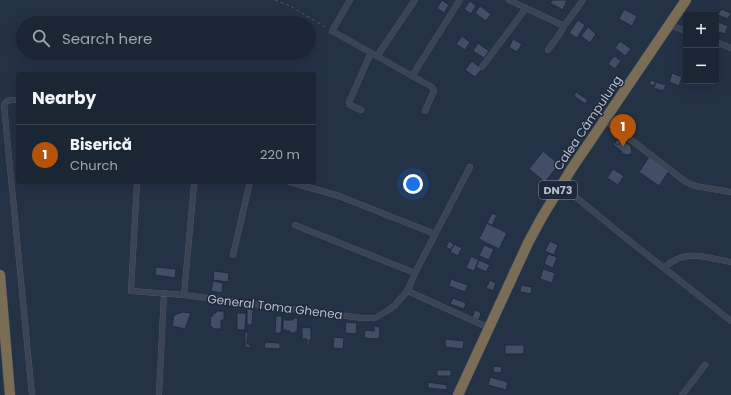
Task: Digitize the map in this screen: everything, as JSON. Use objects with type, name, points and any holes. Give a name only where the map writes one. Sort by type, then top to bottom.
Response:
[{"type":"highway","name":"Calea Câmpulung","points":[[458,395],[536,228],[549,204],[686,0]]},
{"type":"highway","points":[[0,275],[10,395]]},
{"type":"street","points":[[350,0],[332,31],[432,87],[434,91],[425,111]]},
{"type":"street","points":[[377,56],[415,0]]},
{"type":"street","points":[[412,76],[460,0]]},
{"type":"street","points":[[509,0],[564,26]]},
{"type":"street","points":[[548,50],[583,0]]},
{"type":"street","points":[[482,67],[526,8]]},
{"type":"street","points":[[669,25],[683,30]]},
{"type":"street","points":[[719,43],[731,48]]},
{"type":"street","points":[[361,110],[350,105],[349,102],[371,53]]},
{"type":"street","points":[[16,100],[10,100],[4,105],[32,395]]},
{"type":"street","points":[[605,120],[686,182],[695,186],[731,192]]},
{"type":"street","name":"General Toma Ghenea","points":[[137,184],[131,291],[184,295],[362,318],[375,318],[395,305],[408,290],[415,273],[470,167]]},
{"type":"street","points":[[233,255],[250,184]]},
{"type":"street","points":[[297,184],[339,196],[435,234]]},
{"type":"street","points":[[184,295],[194,185]]},
{"type":"street","points":[[561,185],[731,321]]},
{"type":"street","points":[[295,225],[415,273]]},
{"type":"street","points":[[664,268],[675,260],[694,255],[731,262]]},
{"type":"street","points":[[408,290],[489,328]]},
{"type":"street","points":[[159,395],[164,293]]},
{"type":"street","points":[[682,395],[705,365]]},
{"type":"path","points":[[275,0],[290,6],[307,16]]},
{"type":"path","points":[[316,21],[332,31]]},
{"type":"building","points":[[442,0],[449,5],[444,13],[437,8]]},
{"type":"building","points":[[552,0],[567,0],[563,10],[550,3]]},
{"type":"building","points":[[470,1],[476,6],[471,14],[464,9]]},
{"type":"building","points":[[480,6],[491,14],[486,21],[475,13]]},
{"type":"building","points":[[624,9],[637,16],[632,26],[619,19]]},
{"type":"building","points":[[721,9],[731,13],[728,19],[719,15]]},
{"type":"building","points":[[578,20],[585,25],[577,38],[569,33]]},
{"type":"building","points":[[719,22],[728,26],[725,34],[719,32]]},
{"type":"building","points":[[588,27],[596,34],[590,43],[581,36]]},
{"type":"building","points":[[462,36],[470,42],[465,50],[456,44]]},
{"type":"building","points":[[513,39],[522,44],[517,52],[509,47]]},
{"type":"building","points":[[620,41],[631,49],[625,56],[615,48]]},
{"type":"building","points":[[478,43],[489,51],[484,58],[473,51]]},
{"type":"building","points":[[614,56],[621,61],[615,69],[608,64]]},
{"type":"building","points":[[472,61],[482,69],[475,77],[465,70]]},
{"type":"building","points":[[672,73],[682,77],[679,86],[669,82]]},
{"type":"building","points":[[651,80],[656,82],[654,86],[649,84]]},
{"type":"building","points":[[656,82],[666,85],[663,91],[654,88]]},
{"type":"building","points":[[576,92],[588,100],[585,104],[574,96]]},
{"type":"building","points":[[618,137],[632,148],[631,154],[626,155],[622,153],[613,144]]},
{"type":"building","points":[[617,139],[621,142],[618,145],[615,143]]},
{"type":"building","points":[[543,151],[559,164],[545,182],[529,169]]},
{"type":"building","points":[[649,157],[669,171],[659,186],[639,172]]},
{"type":"building","points":[[613,169],[624,176],[618,185],[607,178]]},
{"type":"building","points":[[492,213],[497,215],[492,226],[487,223]]},
{"type":"building","points":[[487,223],[507,233],[499,249],[479,239]]},
{"type":"building","points":[[449,241],[454,244],[451,250],[446,247]]},
{"type":"building","points":[[550,241],[558,245],[554,255],[545,251]]},
{"type":"building","points":[[454,244],[462,248],[458,256],[450,252]]},
{"type":"building","points":[[484,245],[494,249],[489,260],[479,256]]},
{"type":"building","points":[[548,254],[557,257],[553,268],[544,264]]},
{"type":"building","points":[[471,256],[479,260],[474,271],[466,268]]},
{"type":"building","points":[[479,260],[490,265],[486,272],[476,267]]},
{"type":"building","points":[[156,267],[176,269],[175,278],[155,275]]},
{"type":"building","points":[[543,269],[555,273],[552,283],[540,279]]},
{"type":"building","points":[[214,271],[229,273],[228,282],[213,280]]},
{"type":"building","points":[[451,279],[468,285],[465,292],[449,286]]},
{"type":"building","points":[[490,280],[496,283],[493,291],[486,288]]},
{"type":"building","points":[[213,281],[223,283],[222,293],[211,291]]},
{"type":"building","points":[[521,285],[532,287],[531,294],[520,292]]},
{"type":"building","points":[[453,298],[466,303],[464,309],[450,304]]},
{"type":"building","points":[[247,309],[253,309],[252,325],[247,325]]},
{"type":"building","points":[[475,310],[481,313],[479,320],[472,317]]},
{"type":"building","points":[[216,311],[224,311],[224,320],[221,320],[221,329],[214,329],[210,325],[211,316],[213,316],[213,313],[216,313]]},
{"type":"building","points":[[183,312],[191,313],[185,329],[172,326],[174,315]]},
{"type":"building","points":[[237,313],[246,313],[245,330],[237,330]]},
{"type":"building","points":[[276,316],[282,316],[281,333],[275,333]]},
{"type":"building","points":[[293,318],[298,318],[297,332],[290,333],[290,331],[283,330],[283,320],[293,320]]},
{"type":"building","points":[[346,322],[357,323],[356,334],[345,333]]},
{"type":"building","points":[[374,326],[380,327],[379,339],[364,338],[365,330],[374,331]]},
{"type":"building","points":[[302,327],[311,328],[311,340],[309,340],[309,345],[307,345],[307,339],[302,339]]},
{"type":"building","points":[[245,332],[248,332],[247,344],[250,344],[250,348],[245,347]]},
{"type":"building","points":[[334,337],[344,338],[343,349],[333,348]]},
{"type":"building","points":[[445,339],[464,341],[463,349],[445,347]]},
{"type":"building","points":[[265,342],[280,343],[280,349],[264,348]]},
{"type":"building","points":[[505,345],[524,345],[524,354],[505,354]]},
{"type":"building","points":[[493,366],[502,367],[501,373],[493,372]]},
{"type":"building","points":[[437,370],[451,370],[451,376],[437,376]]},
{"type":"building","points":[[490,377],[508,382],[506,390],[488,385]]},
{"type":"building","points":[[428,382],[447,385],[447,390],[428,388]]},
{"type":"place","name":"Biserică","points":[[623,147]]}]
